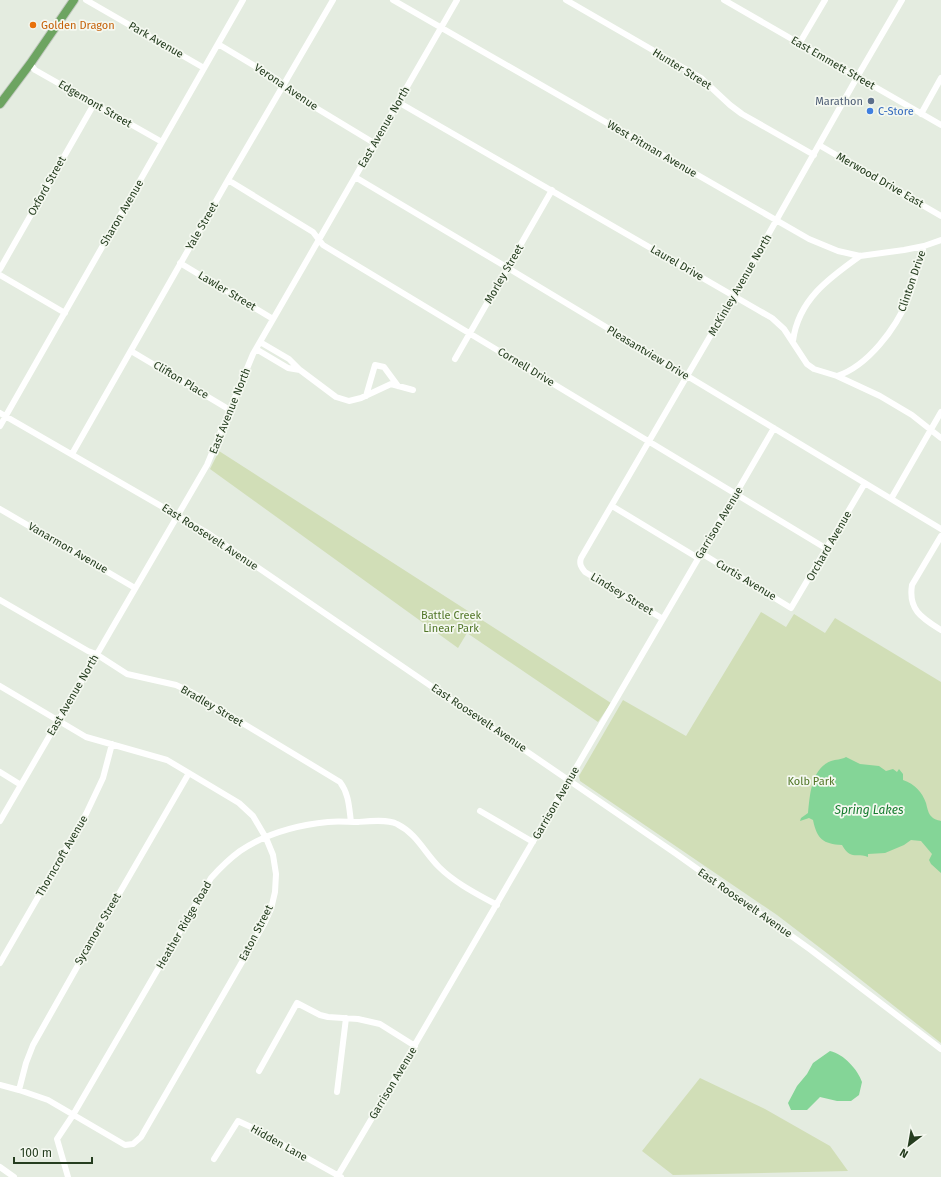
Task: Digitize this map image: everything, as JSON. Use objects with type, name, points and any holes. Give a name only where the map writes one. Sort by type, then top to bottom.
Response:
[{"type":"main road","points":[[0,104],[30,64],[74,0]]},
{"type":"street","name":"Park Avenue","points":[[86,0],[204,68]]},
{"type":"street","name":"Sharon Avenue","points":[[0,426],[3,414],[65,313],[242,0]]},
{"type":"street","name":"Yale Street","points":[[72,454],[180,263],[333,0]]},
{"type":"street","name":"West Pitman Avenue","points":[[393,0],[776,221],[826,247],[860,256],[924,246]]},
{"type":"street","name":"East Avenue North","points":[[0,822],[209,461],[240,383],[256,349],[457,0]]},
{"type":"street","name":"Hunter Street","points":[[566,0],[701,78],[742,114],[814,155]]},
{"type":"street","name":"East Emmett Street","points":[[724,0],[941,125]]},
{"type":"street","points":[[799,44],[825,0]]},
{"type":"street","name":"McKinley Avenue North","points":[[582,569],[579,562],[581,558],[734,295],[902,0]]},
{"type":"street","name":"Verona Avenue","points":[[218,44],[278,80],[288,91],[374,144]]},
{"type":"street","name":"Edgemont Street","points":[[30,64],[35,70],[162,142]]},
{"type":"street","points":[[921,114],[941,78]]},
{"type":"street","name":"Laurel Drive","points":[[398,102],[772,318],[784,329],[793,341],[798,352],[807,364],[814,370],[837,376],[886,400],[912,415],[930,431],[941,438]]},
{"type":"street","name":"Oxford Street","points":[[0,269],[94,104]]},
{"type":"street","name":"Merwood Drive East","points":[[819,145],[941,216]]},
{"type":"street","name":"Pleasantview Drive","points":[[355,178],[508,268],[941,529]]},
{"type":"street","name":"Cornell Drive","points":[[228,180],[313,232],[323,245],[827,549]]},
{"type":"street","name":"Morley Street","points":[[456,359],[552,190]]},
{"type":"street","name":"Clinton Drive","points":[[837,376],[847,373],[855,368],[878,347],[896,323],[908,298],[924,246],[941,240]]},
{"type":"street","points":[[793,341],[794,330],[800,316],[818,289],[829,278],[860,256]]},
{"type":"street","name":"Lawler Street","points":[[180,263],[273,319]]},
{"type":"street","points":[[0,275],[65,313]]},
{"type":"street","points":[[260,342],[289,359],[300,370],[336,397],[349,401],[366,396],[391,384],[413,390]]},
{"type":"street","points":[[256,349],[288,368],[300,370]]},
{"type":"street","name":"Clifton Place","points":[[131,351],[230,410]]},
{"type":"street","points":[[366,396],[374,365],[384,368],[398,386]]},
{"type":"street","points":[[891,499],[941,412]]},
{"type":"street","name":"East Roosevelt Avenue","points":[[3,414],[178,515],[225,546],[688,862],[811,950],[941,1049]]},
{"type":"street","name":"Garrison Avenue","points":[[339,1176],[774,428]]},
{"type":"street","name":"Orchard Avenue","points":[[791,608],[865,483]]},
{"type":"street","name":"Curtis Avenue","points":[[612,506],[791,608]]},
{"type":"street","name":"Vanarmon Avenue","points":[[0,509],[135,588]]},
{"type":"street","points":[[941,536],[912,585],[911,593],[912,602],[920,616],[941,630]]},
{"type":"street","name":"Lindsey Street","points":[[582,569],[663,619]]},
{"type":"street","name":"Bradley Street","points":[[0,600],[88,651],[96,654],[127,674],[176,685],[193,693],[340,782],[348,798],[351,822]]},
{"type":"street","name":"Eaton Street","points":[[0,686],[86,737],[167,760],[239,803],[253,816],[266,838],[273,855],[276,874],[275,892],[271,909],[264,924],[141,1137],[133,1144],[125,1145],[73,1115]]},
{"type":"street","name":"Thorncroft Avenue","points":[[0,963],[86,814],[103,778],[112,744]]},
{"type":"street","points":[[0,772],[21,785]]},
{"type":"street","name":"Sycamore Street","points":[[19,1090],[26,1063],[33,1045],[188,773]]},
{"type":"street","points":[[480,811],[533,842]]},
{"type":"street","name":"Heather Ridge Road","points":[[68,1177],[57,1139],[73,1115],[211,878],[225,863],[240,851],[266,838],[294,828],[308,825],[329,822],[396,822],[411,832],[439,867],[449,876],[497,905]]},
{"type":"street","points":[[259,1070],[297,1003],[320,1015],[337,1019],[358,1019],[380,1024],[415,1046]]},
{"type":"street","points":[[337,1092],[346,1018]]},
{"type":"street","points":[[0,1085],[48,1100],[73,1115]]},
{"type":"street","name":"Hidden Lane","points":[[214,1159],[238,1121],[339,1176]]},
{"type":"street","points":[[0,1167],[14,1177]]},
{"type":"green space","name":"Battle Creek Linear Park","points":[[219,451],[611,703],[598,722],[467,633],[458,648],[210,469]]},
{"type":"green space","name":"Kolb Park","points":[[761,612],[786,627],[794,614],[825,633],[835,618],[941,682],[941,1043],[777,915],[580,781],[579,776],[623,700],[686,736]]},
{"type":"green space","points":[[700,1078],[765,1109],[830,1146],[848,1171],[673,1175],[642,1151]]},
{"type":"water","name":"Spring Lakes","points":[[846,757],[860,764],[879,766],[886,771],[893,769],[897,772],[899,769],[903,774],[903,780],[914,786],[920,792],[930,815],[941,821],[941,873],[931,864],[929,860],[932,854],[921,841],[911,840],[904,845],[885,853],[868,854],[868,857],[851,855],[842,845],[826,842],[822,839],[817,832],[813,820],[809,818],[800,821],[801,818],[808,813],[813,783],[819,770],[831,761]]},
{"type":"water","points":[[830,1051],[840,1055],[850,1063],[860,1077],[862,1082],[859,1095],[851,1101],[837,1101],[820,1097],[807,1110],[791,1110],[788,1103],[797,1086],[807,1074],[813,1063]]},
{"type":"place","name":"Golden Dragon","points":[[33,25]]},
{"type":"place","name":"Marathon","points":[[871,101]]},
{"type":"place","name":"C-Store","points":[[870,111]]}]
